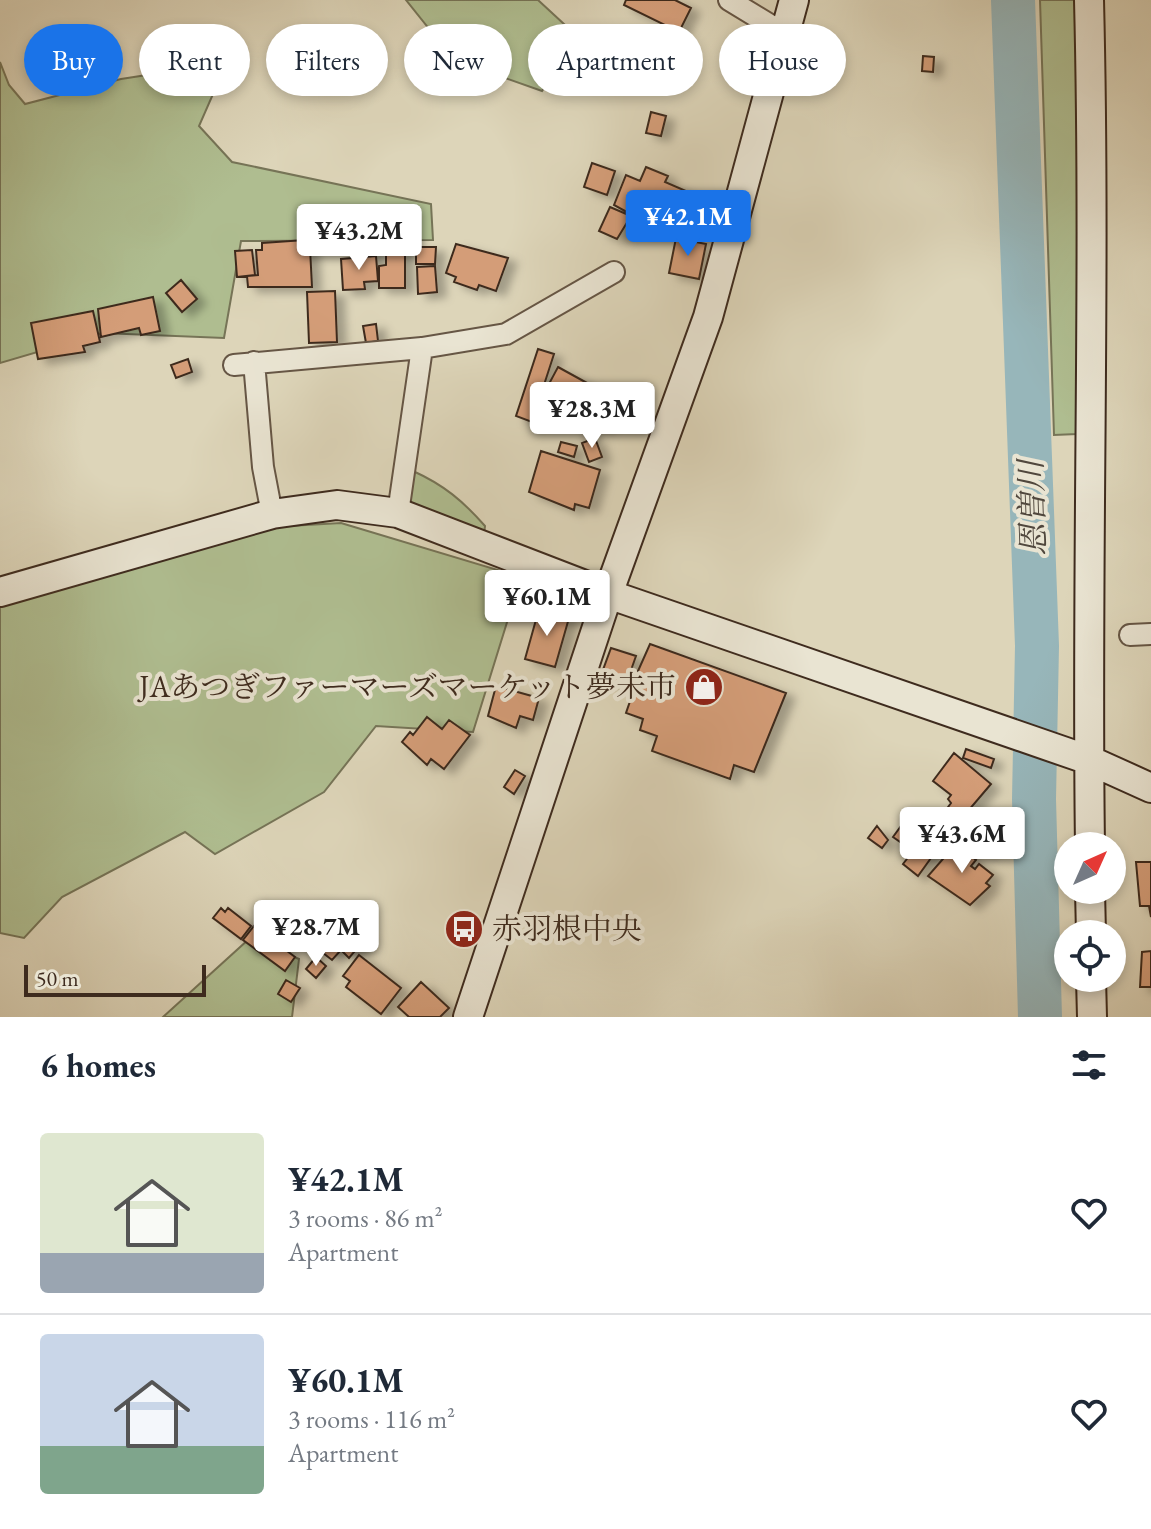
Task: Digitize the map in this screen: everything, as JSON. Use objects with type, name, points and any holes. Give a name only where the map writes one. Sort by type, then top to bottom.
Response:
[{"type":"street","points":[[729,0],[769,24]]},
{"type":"street","points":[[788,24],[794,0]]},
{"type":"street","points":[[1088,832],[1079,756],[1094,210],[1089,0]]},
{"type":"street","points":[[468,1017],[608,594],[708,317],[768,96]]},
{"type":"street","points":[[272,514],[244,364],[422,348],[506,334],[614,272]]},
{"type":"street","points":[[398,513],[422,348]]},
{"type":"street","points":[[0,592],[272,514],[337,505],[398,513],[608,594],[1009,735],[1079,756],[1151,788]]},
{"type":"street","points":[[1130,635],[1151,634]]},
{"type":"street","points":[[1091,992],[1092,1017]]},
{"type":"green space","points":[[406,0],[538,0],[564,24],[528,24],[528,86],[512,80],[512,24],[425,24]]},
{"type":"green space","points":[[1040,0],[1081,0],[1077,434],[1054,435]]},
{"type":"green space","points":[[0,62],[9,85],[25,104],[56,96],[123,96],[123,79],[139,76],[139,96],[212,96],[199,126],[232,162],[431,204],[433,240],[241,241],[224,338],[102,333],[0,363]]},
{"type":"green space","points":[[413,471],[461,501],[485,526],[484,535],[406,502]]},
{"type":"green space","points":[[341,523],[521,577],[473,732],[376,726],[324,792],[215,854],[185,832],[62,897],[24,938],[0,933],[0,596],[204,531]]},
{"type":"green space","points":[[249,939],[299,959],[292,1017],[163,1017]]},
{"type":"building","points":[[626,0],[675,0],[691,8],[683,24],[663,24],[624,5]]},
{"type":"building","points":[[923,56],[934,57],[933,72],[922,71]]},
{"type":"building","points":[[651,112],[666,116],[661,136],[646,133]]},
{"type":"building","points":[[592,163],[615,171],[607,195],[584,187]]},
{"type":"building","points":[[646,167],[668,176],[665,182],[686,191],[671,229],[650,220],[646,229],[634,224],[636,217],[614,205],[626,175],[640,181]]},
{"type":"building","points":[[610,207],[631,216],[617,239],[599,231]]},
{"type":"building","points":[[676,238],[706,244],[699,279],[669,273]]},
{"type":"building","points":[[305,240],[306,249],[310,248],[312,287],[248,287],[247,276],[258,275],[256,250],[262,250],[262,243]]},
{"type":"building","points":[[376,244],[377,254],[359,255],[358,245]]},
{"type":"building","points":[[456,244],[508,258],[496,291],[479,285],[477,290],[454,282],[456,277],[446,273]]},
{"type":"building","points":[[416,247],[436,247],[435,264],[416,264]]},
{"type":"building","points":[[386,248],[405,248],[405,288],[379,288],[379,266],[386,265]]},
{"type":"building","points":[[252,250],[255,275],[237,277],[235,251]]},
{"type":"building","points":[[376,256],[378,281],[364,282],[365,289],[343,290],[341,259]]},
{"type":"building","points":[[435,266],[437,292],[418,294],[417,267]]},
{"type":"building","points":[[181,280],[197,299],[182,312],[166,293]]},
{"type":"building","points":[[335,291],[337,342],[309,343],[307,292]]},
{"type":"building","points":[[153,297],[160,331],[141,335],[139,328],[101,337],[98,309]]},
{"type":"building","points":[[93,311],[100,342],[83,346],[85,352],[38,359],[31,323]]},
{"type":"building","points":[[376,324],[378,341],[366,343],[363,326]]},
{"type":"building","points":[[538,349],[554,354],[532,422],[516,416]]},
{"type":"building","points":[[188,359],[192,372],[176,378],[171,365]]},
{"type":"building","points":[[558,367],[618,400],[603,428],[543,395]]},
{"type":"building","points":[[595,438],[602,457],[589,462],[582,443]]},
{"type":"building","points":[[561,442],[577,446],[574,457],[558,452]]},
{"type":"building","points":[[541,451],[600,470],[589,508],[575,504],[574,510],[529,492]]},
{"type":"building","points":[[539,609],[569,618],[555,667],[525,659]]},
{"type":"building","points":[[650,644],[786,693],[754,772],[734,765],[730,779],[652,751],[657,736],[640,730],[643,719],[626,713],[637,681],[634,680]]},
{"type":"building","points":[[611,648],[636,656],[625,687],[600,678]]},
{"type":"building","points":[[496,686],[539,698],[533,720],[520,716],[516,728],[488,716]]},
{"type":"building","points":[[427,717],[442,729],[449,720],[470,735],[444,769],[431,759],[427,765],[402,742],[410,732],[413,735]]},
{"type":"building","points":[[966,749],[994,759],[991,768],[963,758]]},
{"type":"building","points":[[954,753],[991,784],[957,824],[943,814],[951,803],[948,799],[951,795],[933,781]]},
{"type":"building","points":[[515,770],[525,776],[514,794],[504,787]]},
{"type":"building","points":[[920,811],[949,833],[918,876],[903,864],[913,851],[893,837],[909,815],[914,819]]},
{"type":"building","points":[[984,823],[999,832],[986,853],[972,844]]},
{"type":"building","points":[[877,826],[888,840],[882,848],[868,838]]},
{"type":"building","points":[[956,844],[976,860],[971,866],[975,869],[979,864],[993,875],[986,883],[990,886],[970,905],[928,876]]},
{"type":"building","points":[[1136,862],[1151,862],[1151,917],[1149,906],[1140,906]]},
{"type":"building","points":[[221,908],[225,912],[228,908],[251,926],[241,939],[213,918]]},
{"type":"building","points":[[343,919],[366,938],[349,958],[341,950],[332,960],[318,949]]},
{"type":"building","points":[[254,926],[295,957],[285,971],[243,940]]},
{"type":"building","points":[[1151,951],[1151,987],[1140,987],[1142,952]]},
{"type":"building","points":[[359,955],[401,988],[381,1014],[346,987],[350,981],[343,976]]},
{"type":"building","points":[[316,957],[326,966],[316,978],[306,969]]},
{"type":"building","points":[[286,980],[300,988],[291,1002],[278,994]]},
{"type":"building","points":[[421,982],[449,1008],[440,1017],[409,1017],[398,1007]]},
{"type":"waterway","name":"恩曽川","points":[[1013,0],[1037,646],[1034,799],[1040,1017]]},
{"type":"place","name":"JAあつぎファーマーズマーケット夢未市","points":[[704,687]]},
{"type":"place","name":"赤羽根中央","points":[[464,929]]}]
